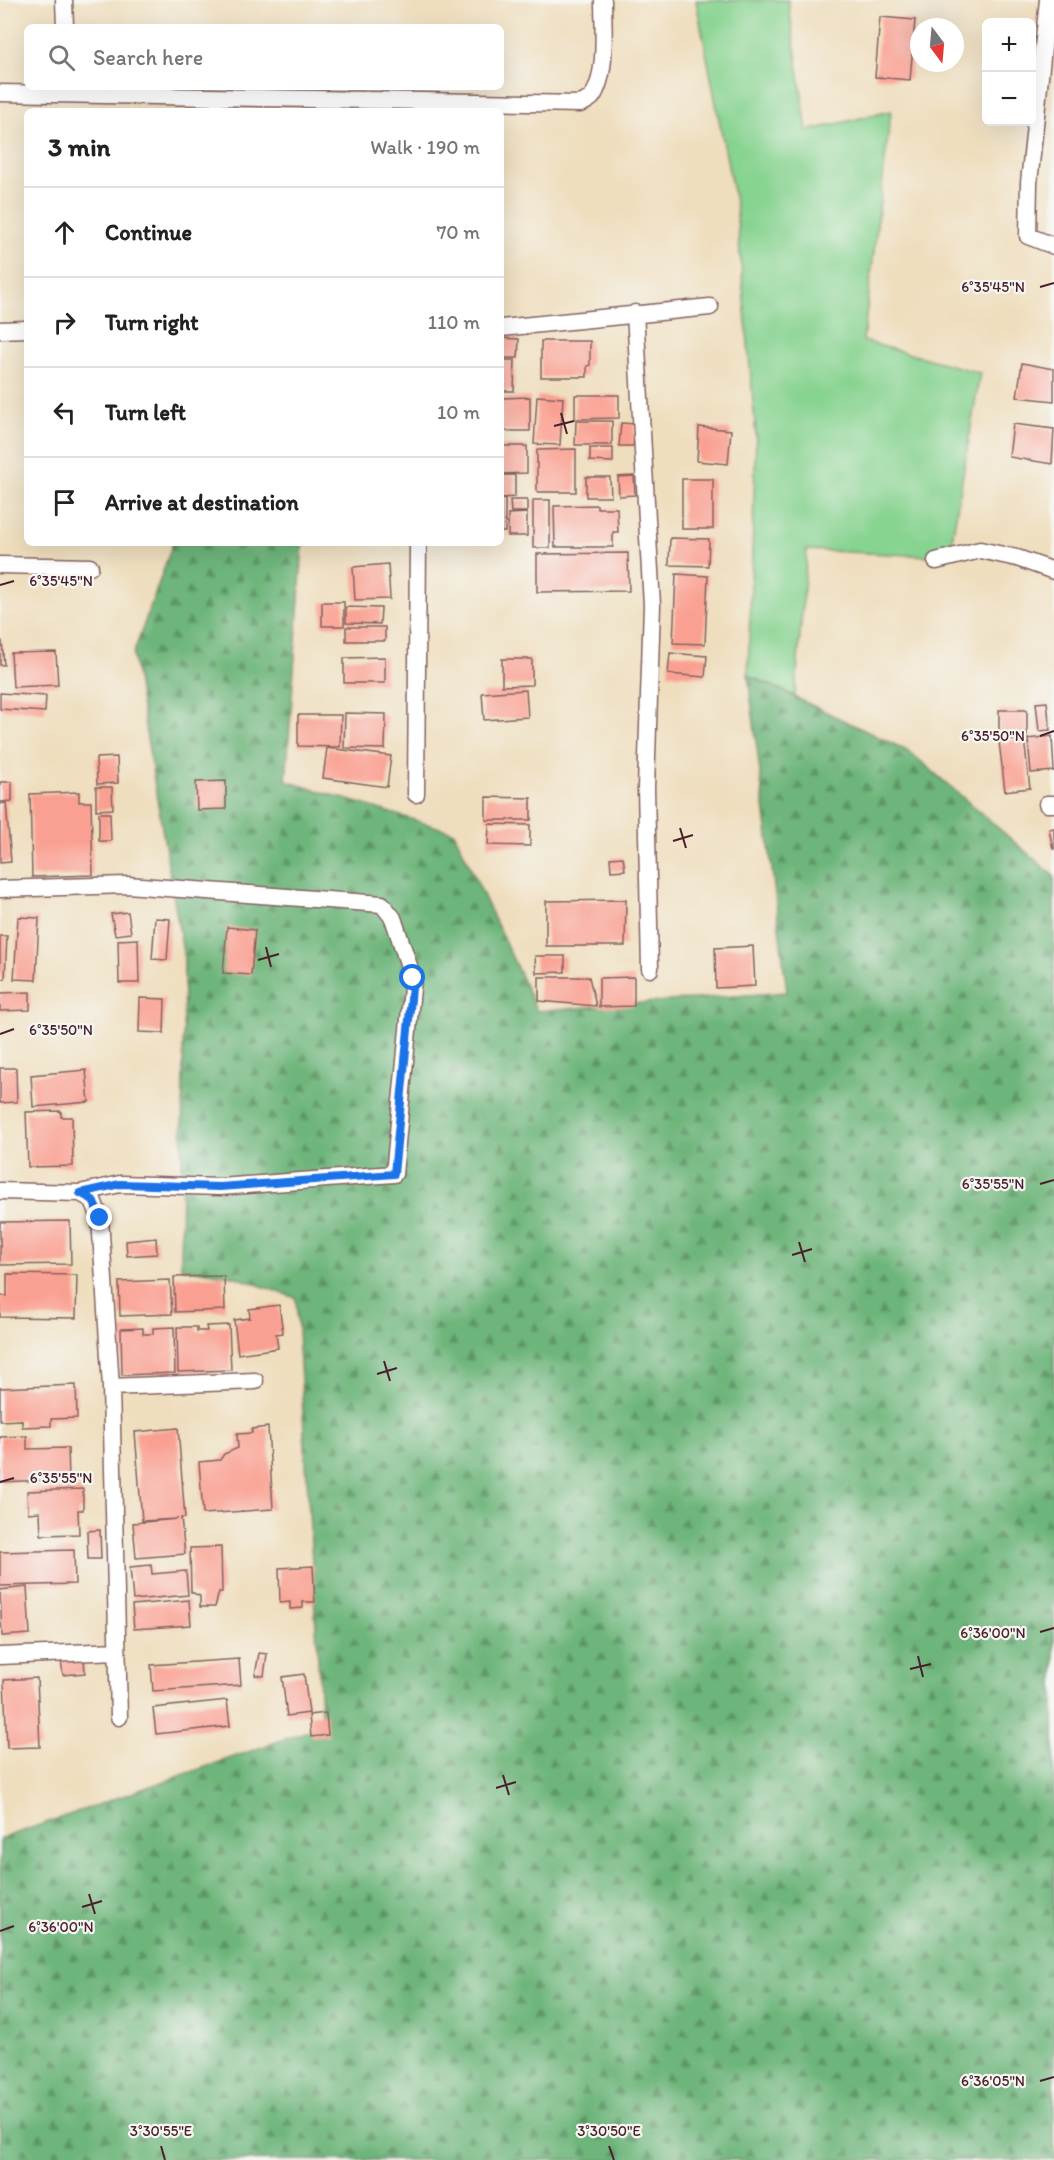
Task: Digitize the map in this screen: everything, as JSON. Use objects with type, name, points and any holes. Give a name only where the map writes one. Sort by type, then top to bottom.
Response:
[{"type":"street","points":[[64,0],[65,24]]},
{"type":"street","points":[[0,93],[68,91],[190,104],[580,104],[591,99],[600,82],[603,0]]},
{"type":"street","points":[[1047,4],[1029,183],[1028,236],[1054,246]]},
{"type":"street","points":[[504,328],[710,307]]},
{"type":"street","points":[[634,313],[652,605],[646,788],[650,969]]},
{"type":"street","points":[[0,330],[24,329]]},
{"type":"street","points":[[416,794],[418,546]]},
{"type":"street","points":[[936,561],[980,550],[1017,558],[1054,571]]},
{"type":"street","points":[[0,566],[90,567]]},
{"type":"street","points":[[0,889],[126,885],[382,904],[393,918],[413,978],[394,1174],[220,1187],[120,1184],[80,1193],[0,1191]]},
{"type":"street","points":[[80,1193],[93,1200],[100,1218],[111,1387],[119,1717]]},
{"type":"street","points":[[111,1387],[255,1381]]},
{"type":"street","points":[[0,1656],[117,1651]]},
{"type":"green space","points":[[696,0],[788,0],[807,131],[891,111],[863,341],[980,373],[949,557],[807,550],[795,696],[748,675],[756,435],[736,207]]},
{"type":"green space","points":[[172,546],[303,546],[286,781],[454,832],[537,1011],[787,992],[748,675],[910,752],[1054,876],[1054,2160],[0,2160],[0,1839],[322,1726],[296,1298],[233,1276],[181,1268],[184,959],[133,655]]},
{"type":"building","points":[[880,17],[910,20],[910,80],[875,77]]},
{"type":"building","points":[[504,338],[519,339],[518,358],[504,358]]},
{"type":"building","points":[[541,341],[590,341],[590,365],[587,366],[587,377],[541,377]]},
{"type":"building","points":[[504,360],[515,360],[514,391],[504,391]]},
{"type":"building","points":[[1022,363],[1054,369],[1054,401],[1017,397]]},
{"type":"building","points":[[575,395],[619,395],[619,418],[575,419]]},
{"type":"building","points":[[537,396],[563,398],[560,445],[534,444]]},
{"type":"building","points":[[530,397],[530,431],[504,431],[504,398]]},
{"type":"building","points":[[576,421],[612,421],[612,445],[575,445]]},
{"type":"building","points":[[621,423],[635,424],[633,446],[619,446]]},
{"type":"building","points":[[1013,424],[1054,429],[1052,464],[1009,457]]},
{"type":"building","points":[[699,427],[731,430],[728,464],[697,461]]},
{"type":"building","points":[[504,446],[527,446],[527,473],[504,474]]},
{"type":"building","points":[[590,448],[613,448],[613,462],[590,461]]},
{"type":"building","points":[[576,449],[576,492],[537,492],[537,450]]},
{"type":"building","points":[[504,475],[515,475],[515,497],[504,498]]},
{"type":"building","points":[[634,476],[635,495],[619,496],[618,477]]},
{"type":"building","points":[[586,477],[610,477],[611,497],[586,497]]},
{"type":"building","points":[[682,479],[713,479],[713,529],[682,529]]},
{"type":"building","points":[[504,499],[505,499],[504,532]]},
{"type":"building","points":[[510,500],[527,500],[527,512],[511,512]]},
{"type":"building","points":[[533,500],[550,500],[550,548],[533,548]]},
{"type":"building","points":[[597,505],[597,508],[617,508],[618,532],[613,532],[613,547],[555,547],[554,506]]},
{"type":"building","points":[[527,513],[527,536],[508,536],[508,514]]},
{"type":"building","points":[[670,538],[709,539],[708,566],[669,565]]},
{"type":"building","points":[[628,553],[629,591],[537,592],[537,554]]},
{"type":"building","points":[[388,564],[390,599],[355,600],[353,567]]},
{"type":"building","points":[[676,574],[708,576],[705,644],[673,643]]},
{"type":"building","points":[[322,602],[344,602],[344,626],[322,626]]},
{"type":"building","points":[[346,607],[381,608],[380,624],[346,623]]},
{"type":"building","points":[[346,627],[385,627],[385,641],[346,641]]},
{"type":"building","points":[[0,641],[2,641],[4,665],[0,665]]},
{"type":"building","points":[[56,652],[58,685],[13,687],[11,653]]},
{"type":"building","points":[[670,653],[707,656],[705,677],[668,674]]},
{"type":"building","points":[[385,657],[385,683],[344,683],[344,658]]},
{"type":"building","points":[[502,659],[532,659],[532,685],[502,686]]},
{"type":"building","points":[[526,690],[528,717],[484,720],[482,693]]},
{"type":"building","points":[[0,693],[46,696],[45,712],[0,709]]},
{"type":"building","points":[[1047,702],[1050,730],[1039,731],[1036,703]]},
{"type":"building","points":[[999,710],[1027,710],[1027,735],[999,736]]},
{"type":"building","points":[[345,713],[386,714],[385,749],[344,748]]},
{"type":"building","points":[[298,715],[341,715],[340,747],[298,746]]},
{"type":"building","points":[[1052,736],[1054,771],[1031,773],[1028,739]]},
{"type":"building","points":[[1024,739],[1030,788],[1005,791],[999,742]]},
{"type":"building","points":[[327,748],[391,756],[387,787],[323,778]]},
{"type":"building","points":[[117,757],[118,783],[97,784],[96,758]]},
{"type":"building","points":[[226,781],[226,809],[197,810],[196,782]]},
{"type":"building","points":[[0,782],[12,782],[12,801],[0,802]]},
{"type":"building","points":[[96,787],[112,787],[113,809],[96,810]]},
{"type":"building","points":[[79,792],[79,802],[91,802],[93,875],[32,877],[30,794]]},
{"type":"building","points":[[486,797],[531,798],[531,820],[486,820]]},
{"type":"building","points":[[6,803],[11,862],[0,863],[0,804]]},
{"type":"building","points":[[99,813],[110,813],[111,841],[99,841]]},
{"type":"building","points":[[489,824],[530,825],[530,846],[488,845]]},
{"type":"building","points":[[1054,828],[1054,849],[1053,849],[1049,829]]},
{"type":"building","points":[[623,857],[625,870],[611,871],[610,858]]},
{"type":"building","points":[[626,900],[625,946],[546,946],[546,901]]},
{"type":"building","points":[[128,912],[131,933],[115,935],[111,914]]},
{"type":"building","points":[[18,917],[39,918],[36,980],[14,979]]},
{"type":"building","points":[[155,918],[170,919],[167,960],[152,959]]},
{"type":"building","points":[[227,927],[255,930],[251,975],[223,973]]},
{"type":"building","points":[[0,936],[7,936],[5,979],[0,979]]},
{"type":"building","points":[[138,939],[139,983],[119,983],[118,940]]},
{"type":"building","points":[[753,946],[755,986],[716,988],[715,948]]},
{"type":"building","points":[[535,956],[565,956],[565,972],[536,973]]},
{"type":"building","points":[[539,977],[589,977],[596,1006],[539,1001]]},
{"type":"building","points":[[634,977],[634,1006],[599,1007],[599,978]]},
{"type":"building","points":[[30,992],[30,1010],[0,1011],[0,993]]},
{"type":"building","points":[[140,998],[165,999],[164,1033],[139,1032]]},
{"type":"building","points":[[0,1068],[16,1068],[17,1102],[0,1103]]},
{"type":"building","points":[[86,1070],[89,1102],[33,1107],[31,1075]]},
{"type":"building","points":[[61,1111],[61,1117],[72,1117],[73,1166],[28,1167],[26,1112]]},
{"type":"building","points":[[70,1221],[71,1264],[0,1265],[0,1222]]},
{"type":"building","points":[[156,1238],[157,1254],[127,1256],[126,1241]]},
{"type":"building","points":[[7,1274],[77,1275],[76,1318],[0,1317],[0,1296],[7,1296]]},
{"type":"building","points":[[224,1276],[225,1310],[175,1312],[174,1277]]},
{"type":"building","points":[[170,1280],[172,1314],[120,1316],[119,1282]]},
{"type":"building","points":[[279,1305],[283,1333],[276,1334],[278,1348],[238,1354],[234,1320],[250,1318],[249,1309]]},
{"type":"building","points":[[229,1325],[231,1370],[178,1372],[177,1327],[197,1327],[197,1331],[207,1331],[206,1326]]},
{"type":"building","points":[[174,1327],[175,1373],[122,1375],[121,1329],[143,1328],[143,1334],[153,1334],[153,1328]]},
{"type":"building","points":[[76,1385],[77,1418],[51,1419],[51,1426],[22,1427],[22,1420],[0,1421],[0,1388]]},
{"type":"building","points":[[268,1427],[273,1509],[203,1514],[199,1462],[220,1460],[224,1454],[238,1448],[237,1434],[252,1433],[252,1429]]},
{"type":"building","points":[[178,1428],[185,1518],[181,1518],[185,1554],[136,1558],[133,1523],[178,1519],[142,1521],[135,1432]]},
{"type":"building","points":[[27,1436],[27,1449],[68,1448],[69,1479],[0,1482],[0,1437]]},
{"type":"building","points":[[83,1489],[83,1510],[78,1510],[79,1534],[41,1535],[40,1512],[28,1513],[27,1491]]},
{"type":"building","points":[[100,1530],[101,1559],[88,1559],[87,1531]]},
{"type":"building","points":[[221,1547],[222,1592],[219,1592],[215,1607],[200,1607],[200,1596],[191,1592],[190,1548]]},
{"type":"building","points":[[74,1550],[75,1584],[0,1586],[0,1552]]},
{"type":"building","points":[[151,1565],[152,1574],[186,1571],[188,1595],[133,1600],[130,1567]]},
{"type":"building","points":[[313,1566],[315,1602],[303,1602],[303,1608],[290,1609],[290,1602],[280,1603],[279,1568]]},
{"type":"building","points":[[27,1587],[30,1634],[2,1636],[0,1590]]},
{"type":"building","points":[[189,1600],[191,1625],[134,1629],[132,1605]]},
{"type":"building","points":[[259,1653],[267,1654],[264,1676],[255,1675]]},
{"type":"building","points":[[84,1658],[85,1673],[63,1675],[61,1660]]},
{"type":"building","points":[[239,1659],[241,1685],[153,1691],[151,1665]]},
{"type":"building","points":[[304,1674],[309,1713],[287,1716],[282,1677]]},
{"type":"building","points":[[37,1678],[40,1747],[7,1748],[4,1680]]},
{"type":"building","points":[[227,1700],[230,1726],[156,1734],[153,1708]]},
{"type":"building","points":[[326,1713],[328,1735],[311,1737],[309,1715]]},
{"type":"route","points":[[100,1218],[93,1200],[80,1193],[120,1184],[220,1187],[394,1174],[413,978]]}]
